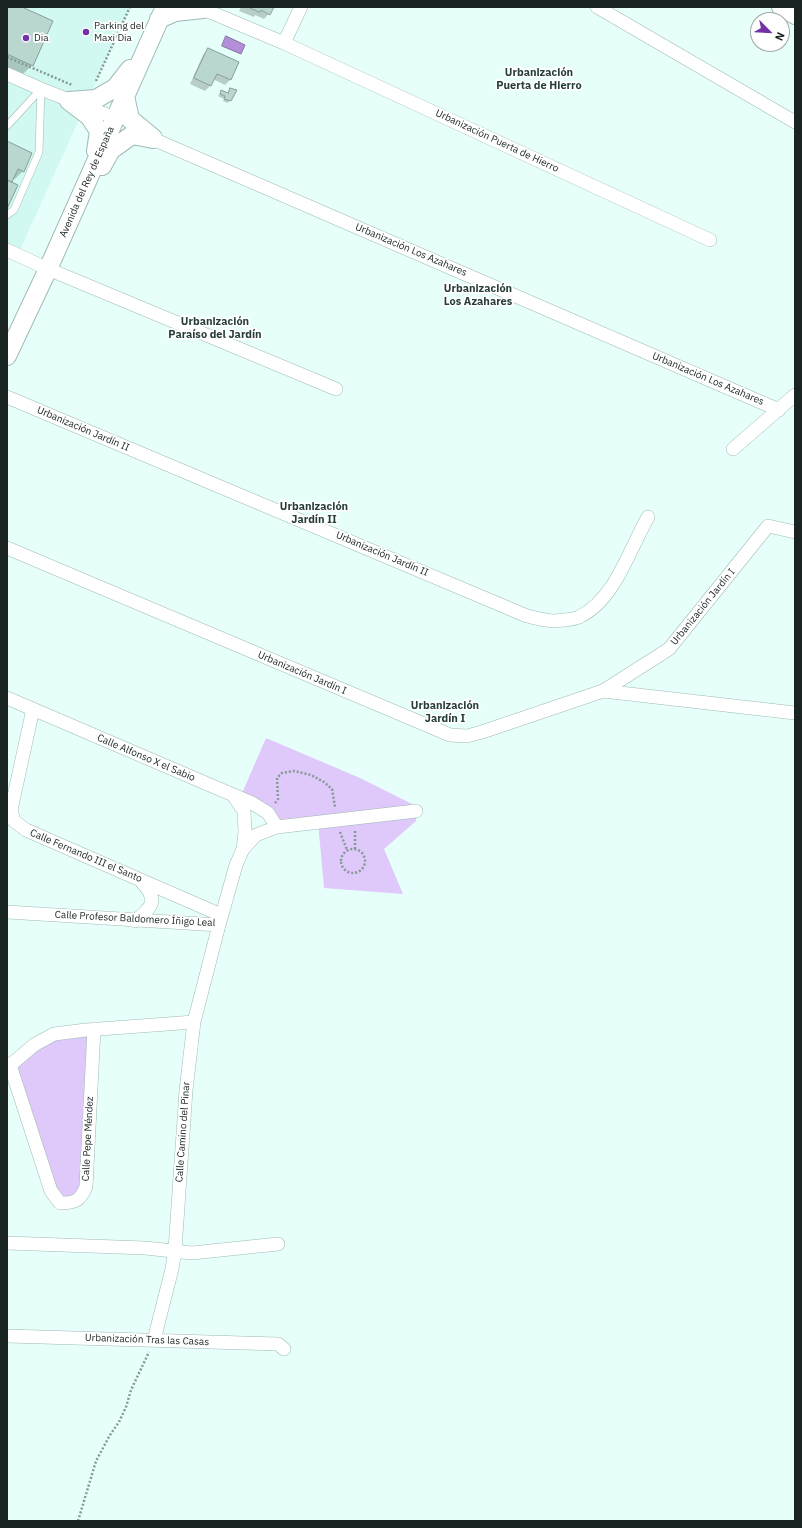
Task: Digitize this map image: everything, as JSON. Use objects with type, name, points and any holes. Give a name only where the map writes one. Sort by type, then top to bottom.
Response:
[{"type":"main road","points":[[781,7],[795,15]]},
{"type":"main road","points":[[72,93],[90,99],[96,99],[114,88],[134,64],[160,18],[175,12],[201,8]]},
{"type":"main road","name":"Avenida del Rey de España","points":[[7,356],[48,269],[160,18]]},
{"type":"main road","points":[[72,93],[99,131],[95,163]]},
{"type":"main road","points":[[125,96],[130,119],[153,139]]},
{"type":"main road","points":[[75,207],[112,150],[132,135],[153,139]]},
{"type":"street","points":[[284,43],[301,7]]},
{"type":"street","points":[[597,7],[795,122]]},
{"type":"street","name":"Urbanización Puerta de Hierro","points":[[201,8],[284,43],[710,240]]},
{"type":"street","points":[[7,74],[41,89],[72,93],[115,118]]},
{"type":"street","name":"Urbanización Los Azahares","points":[[153,139],[779,410]]},
{"type":"street","points":[[7,250],[48,269],[336,389]]},
{"type":"street","points":[[733,449],[795,395]]},
{"type":"street","name":"Urbanización Jardín II","points":[[7,397],[527,616],[553,621],[578,617],[601,601],[616,579],[637,535],[648,517]]},
{"type":"street","name":"Urbanización Jardín I","points":[[7,548],[450,735],[467,736],[603,691],[669,649],[768,526],[795,532]]},
{"type":"street","name":"Urbanización Jardín I","points":[[603,691],[795,713]]},
{"type":"street","name":"Calle Alfonso X el Sabio","points":[[7,698],[252,803],[268,813],[277,827]]},
{"type":"street","name":"Calle Fernando III el Santo","points":[[33,709],[11,810],[14,821],[26,830],[140,879],[220,920]]},
{"type":"street","points":[[233,795],[244,811],[246,832],[243,849]]},
{"type":"street","name":"Calle Profesor Baldomero Íñigo Leal","points":[[7,912],[135,921],[220,920],[236,865],[243,849],[256,836],[277,827],[416,811]]},
{"type":"street","points":[[135,921],[147,911],[152,903],[150,892],[140,879]]},
{"type":"street","name":"Calle Camino del Pinar","points":[[154,1340],[172,1269],[175,1250],[186,1090],[194,1022],[220,920]]},
{"type":"street","name":"Calle Pepe Méndez","points":[[94,1029],[86,1187],[81,1197],[71,1203],[60,1203],[51,1191],[8,1065],[34,1045],[54,1034],[94,1029],[194,1022]]},
{"type":"street","points":[[7,1243],[145,1248],[192,1253],[278,1244]]},
{"type":"street","name":"Urbanización Tras las Casas","points":[[7,1336],[278,1344],[284,1349]]},
{"type":"lane","points":[[7,126],[41,89]]},
{"type":"lane","points":[[7,216],[14,210],[39,152],[41,89]]},
{"type":"path","points":[[7,57],[51,77],[72,93],[79,87],[96,81],[130,7]]},
{"type":"path","points":[[268,813],[278,800],[277,778],[282,773],[294,771],[318,779],[332,789],[336,820],[347,850]]},
{"type":"path","points":[[355,818],[355,849]]},
{"type":"path","points":[[355,849],[361,852],[364,863],[360,870],[352,872],[345,870],[341,863],[342,855],[347,850],[355,849]]},
{"type":"path","points":[[78,1521],[96,1461],[119,1422],[131,1390],[142,1370],[154,1340]]},
{"type":"shaded area","points":[[7,7],[130,7],[20,250],[7,244]]},
{"type":"shaded area","points":[[226,36],[245,45],[241,54],[222,46]]},
{"type":"shaded area","points":[[266,738],[360,778],[412,804],[416,811],[416,821],[384,849],[403,894],[324,888],[318,822],[277,827],[240,798]]},
{"type":"shaded area","points":[[94,1029],[86,1187],[60,1203],[14,1062],[34,1045]]},
{"type":"building","name":"Dia","points":[[7,7],[22,7],[53,21],[33,66],[7,54]]},
{"type":"building","points":[[248,7],[274,7],[270,15],[261,10],[260,12]]},
{"type":"building","points":[[208,48],[239,62],[231,80],[217,74],[211,86],[194,78]]},
{"type":"building","points":[[230,88],[237,90],[231,101],[224,99],[225,96],[220,94],[221,90],[228,93]]},
{"type":"building","points":[[7,141],[32,153],[24,172],[18,169],[12,182],[7,180]]},
{"type":"building","points":[[7,180],[18,185],[7,209]]},
{"type":"place","name":"Parking del Maxi Dia","points":[[86,32]]},
{"type":"place","name":"Dia","points":[[26,38]]},
{"type":"district","name":"Urbanización Puerta de Hierro","points":[[539,79]]},
{"type":"district","name":"Urbanización Los Azahares","points":[[478,295]]},
{"type":"district","name":"Urbanización Paraíso del Jardín","points":[[215,328]]},
{"type":"district","name":"Urbanización Jardín II","points":[[314,513]]},
{"type":"district","name":"Urbanización Jardín I","points":[[445,712]]}]
